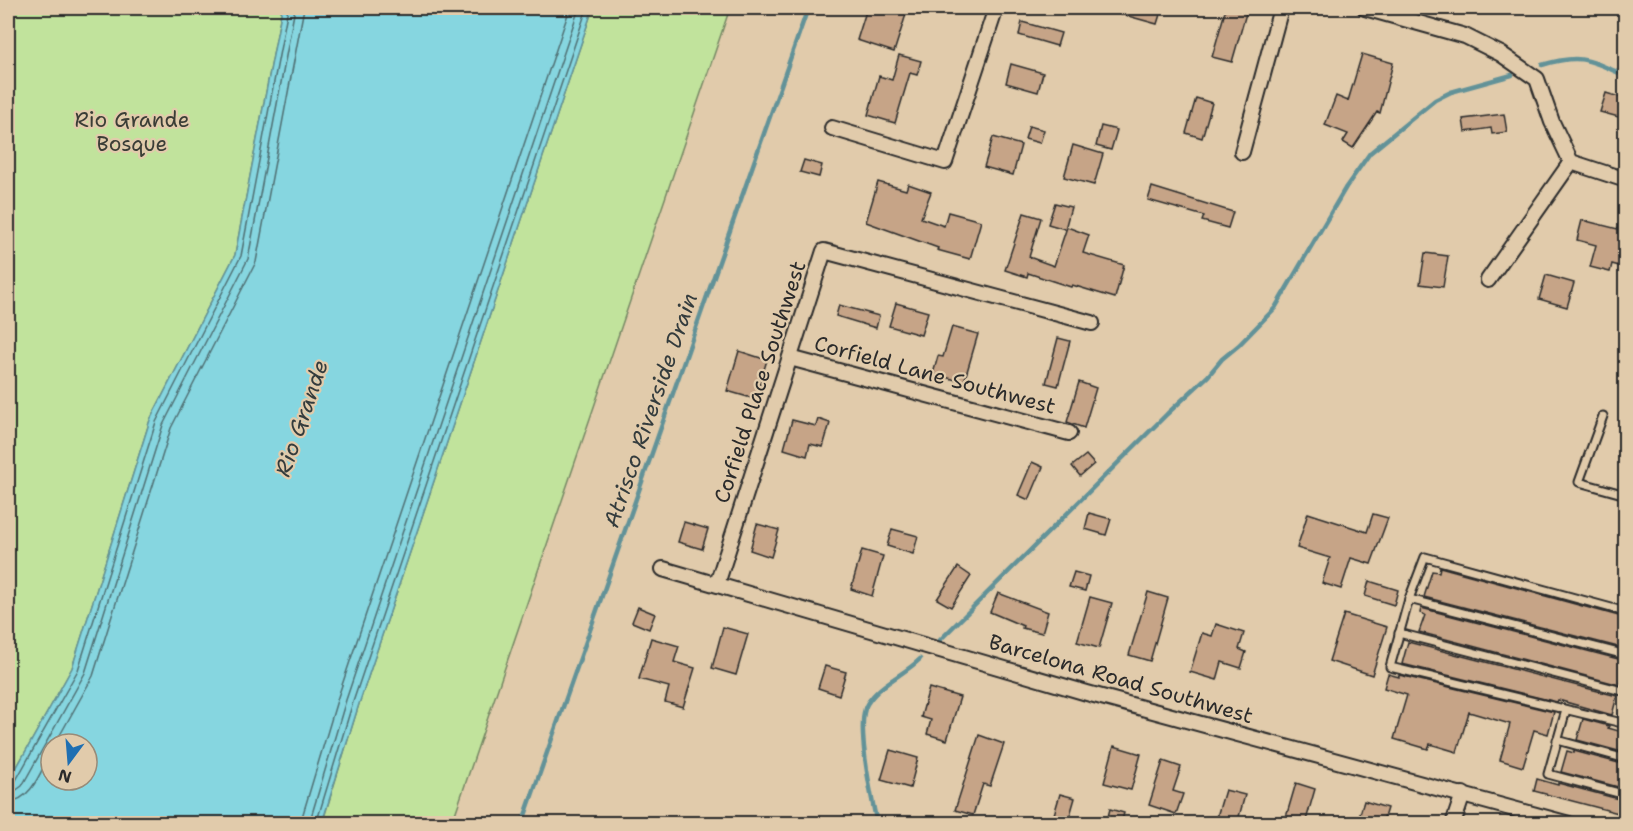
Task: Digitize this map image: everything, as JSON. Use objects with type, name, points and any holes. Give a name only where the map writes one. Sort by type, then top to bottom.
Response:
[{"type":"street","points":[[832,129],[945,162],[996,8]]},
{"type":"street","points":[[1242,152],[1281,8]]},
{"type":"street","points":[[1365,8],[1465,36],[1501,54],[1537,79],[1552,122],[1571,162],[1626,180]]},
{"type":"street","points":[[1488,280],[1571,162]]},
{"type":"street","name":"Corfield Place Southwest","points":[[717,584],[824,251],[1092,323]]},
{"type":"street","name":"Corfield Lane Southwest","points":[[790,358],[1069,433]]},
{"type":"street","name":"Barcelona Road Southwest","points":[[663,569],[1087,693],[1569,824]]},
{"type":"street","points":[[1453,824],[1462,794]]},
{"type":"lane","points":[[1603,416],[1579,482],[1626,495]]},
{"type":"lane","points":[[1626,612],[1425,557],[1409,598],[1390,667],[1624,723],[1626,710]]},
{"type":"lane","points":[[1409,598],[1626,655]]},
{"type":"lane","points":[[1400,633],[1626,692]]},
{"type":"lane","points":[[1566,710],[1548,774],[1626,795]]},
{"type":"lane","points":[[1557,740],[1626,759]]},
{"type":"green space","name":"Rio Grande Bosque","points":[[8,8],[282,8],[235,255],[150,420],[72,668],[8,783]]},
{"type":"green space","points":[[593,8],[730,8],[452,823],[322,824],[359,704]]},
{"type":"water","name":"Rio Grande","points":[[282,8],[593,8],[359,704],[322,823],[8,823],[8,783],[72,668],[150,420],[235,255]]},
{"type":"building","points":[[867,8],[908,8],[894,52],[857,40]]},
{"type":"building","points":[[1111,8],[1162,8],[1157,24],[1110,11]]},
{"type":"building","points":[[1226,8],[1247,10],[1232,62],[1212,57]]},
{"type":"building","points":[[1022,22],[1061,33],[1057,46],[1019,35]]},
{"type":"building","points":[[1362,54],[1393,63],[1380,113],[1377,112],[1353,148],[1343,142],[1348,134],[1325,125],[1336,96],[1348,101]]},
{"type":"building","points":[[899,55],[921,61],[917,75],[910,73],[895,123],[868,115],[879,76],[892,80]]},
{"type":"building","points":[[1011,64],[1043,73],[1038,92],[1006,83]]},
{"type":"building","points":[[1606,93],[1626,99],[1626,119],[1600,112]]},
{"type":"building","points":[[1196,98],[1212,103],[1202,138],[1186,133]]},
{"type":"building","points":[[1504,114],[1507,132],[1492,134],[1491,128],[1465,132],[1463,119]]},
{"type":"building","points":[[1029,126],[1044,130],[1040,143],[1025,139]]},
{"type":"building","points":[[1101,126],[1117,130],[1111,150],[1096,146]]},
{"type":"building","points":[[993,137],[1021,145],[1013,175],[984,167]]},
{"type":"building","points":[[1073,145],[1103,154],[1094,185],[1064,177]]},
{"type":"building","points":[[804,160],[822,165],[819,177],[800,172]]},
{"type":"building","points":[[878,182],[906,190],[908,184],[931,192],[921,218],[944,226],[948,212],[981,221],[970,259],[937,250],[938,248],[866,222]]},
{"type":"building","points":[[1152,187],[1233,212],[1228,228],[1202,221],[1204,216],[1148,200]]},
{"type":"building","points":[[1055,203],[1071,207],[1065,229],[1048,224]]},
{"type":"building","points":[[1024,213],[1041,218],[1029,257],[1054,266],[1067,227],[1089,235],[1083,253],[1124,265],[1115,298],[1028,273],[1027,277],[1005,270]]},
{"type":"building","points":[[1582,220],[1626,231],[1626,268],[1612,264],[1610,272],[1590,267],[1596,245],[1577,240]]},
{"type":"building","points":[[1425,253],[1448,256],[1443,287],[1420,284]]},
{"type":"building","points":[[1546,275],[1574,283],[1567,307],[1539,299]]},
{"type":"building","points":[[896,303],[928,312],[921,335],[889,326]]},
{"type":"building","points":[[839,305],[879,316],[876,328],[836,316]]},
{"type":"building","points":[[952,327],[978,334],[964,382],[933,374],[938,356],[943,357]]},
{"type":"building","points":[[1058,338],[1070,341],[1058,386],[1046,383]]},
{"type":"building","points":[[739,351],[767,360],[755,399],[727,391]]},
{"type":"building","points":[[1079,382],[1096,388],[1084,428],[1067,422]]},
{"type":"building","points":[[818,419],[830,423],[823,447],[810,444],[807,456],[784,449],[792,420],[816,426]]},
{"type":"building","points":[[1086,455],[1094,464],[1080,476],[1072,466]]},
{"type":"building","points":[[1032,462],[1043,467],[1029,500],[1018,495]]},
{"type":"building","points":[[1089,513],[1111,519],[1106,535],[1085,529]]},
{"type":"building","points":[[1308,513],[1367,532],[1373,514],[1388,518],[1371,564],[1351,558],[1341,589],[1322,583],[1330,558],[1297,548]]},
{"type":"building","points":[[684,522],[708,529],[702,549],[678,542]]},
{"type":"building","points":[[757,524],[779,530],[771,557],[750,550]]},
{"type":"building","points":[[892,529],[918,536],[913,554],[887,546]]},
{"type":"building","points":[[862,550],[883,556],[872,596],[851,589]]},
{"type":"building","points":[[958,567],[971,576],[951,607],[937,599]]},
{"type":"building","points":[[1440,567],[1626,618],[1626,649],[1424,597],[1432,571],[1439,572]]},
{"type":"building","points":[[1074,572],[1089,576],[1085,591],[1069,587]]},
{"type":"building","points":[[1369,581],[1398,590],[1394,605],[1365,596]]},
{"type":"building","points":[[1148,592],[1168,598],[1150,661],[1129,655]]},
{"type":"building","points":[[998,593],[1048,612],[1042,633],[1022,628],[1023,626],[990,612]]},
{"type":"building","points":[[1090,597],[1112,603],[1099,648],[1077,642]]},
{"type":"building","points":[[638,607],[655,614],[649,629],[632,622]]},
{"type":"building","points":[[1421,608],[1626,661],[1620,685],[1419,632],[1425,615],[1420,613]]},
{"type":"building","points":[[1344,614],[1387,627],[1372,675],[1329,661]]},
{"type":"building","points":[[1216,624],[1244,633],[1239,649],[1246,652],[1241,668],[1222,662],[1217,680],[1190,672],[1202,633],[1212,636]]},
{"type":"building","points":[[723,627],[748,634],[736,675],[712,668]]},
{"type":"building","points":[[651,638],[679,646],[674,662],[695,668],[683,707],[665,702],[669,687],[639,679]]},
{"type":"building","points":[[1408,642],[1617,696],[1612,715],[1558,700],[1557,702],[1402,664]]},
{"type":"building","points":[[825,666],[846,672],[839,695],[818,688]]},
{"type":"building","points":[[1388,674],[1554,712],[1548,734],[1534,730],[1523,767],[1500,760],[1510,724],[1469,712],[1457,752],[1430,744],[1428,749],[1394,739],[1407,695],[1384,688]]},
{"type":"building","points":[[929,688],[960,697],[947,740],[927,734],[931,720],[921,717]]},
{"type":"building","points":[[1583,719],[1626,733],[1626,753],[1577,740]]},
{"type":"building","points":[[979,735],[1004,744],[990,786],[983,784],[973,815],[955,810]]},
{"type":"building","points":[[1114,746],[1141,754],[1131,790],[1104,783]]},
{"type":"building","points":[[890,750],[918,758],[910,788],[881,780]]},
{"type":"building","points":[[1567,751],[1626,765],[1626,789],[1561,772]]},
{"type":"building","points":[[1163,761],[1181,767],[1173,791],[1183,794],[1176,814],[1149,805]]},
{"type":"building","points":[[1537,779],[1626,801],[1626,815],[1534,791]]},
{"type":"building","points":[[1296,783],[1315,789],[1305,824],[1284,824]]},
{"type":"building","points":[[1225,790],[1245,795],[1237,824],[1216,820]]},
{"type":"building","points":[[1060,794],[1075,798],[1068,822],[1053,818]]},
{"type":"building","points":[[1364,801],[1387,808],[1382,824],[1357,824]]},
{"type":"building","points":[[1110,809],[1124,813],[1121,824],[1106,824]]},
{"type":"waterway","name":"Atrisco Riverside Drain","points":[[522,824],[808,8]]},
{"type":"waterway","points":[[1542,65],[1567,59],[1585,60],[1626,76]]},
{"type":"waterway","points":[[940,640],[1275,308],[1346,187],[1370,153],[1435,100],[1451,92],[1512,75]]},
{"type":"waterway","points":[[877,824],[866,762],[864,714],[867,704],[879,690],[920,659]]}]
